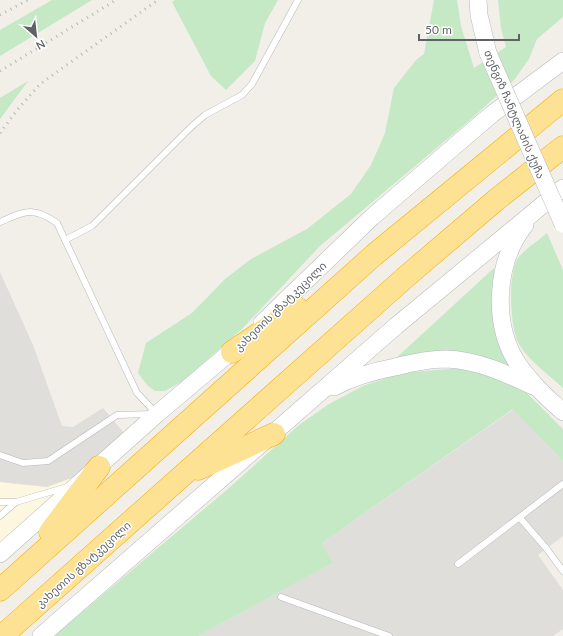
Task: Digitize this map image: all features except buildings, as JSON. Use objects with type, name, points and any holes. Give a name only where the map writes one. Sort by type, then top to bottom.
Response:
[{"type":"highway","name":"კახეთის გზატკეცილი","points":[[0,590],[374,255],[563,100]]},
{"type":"highway","name":"კახეთის გზატკეცილი","points":[[2,636],[408,275],[496,200],[563,147]]},
{"type":"highway","points":[[232,352],[374,255]]},
{"type":"highway","points":[[179,478],[274,434]]},
{"type":"highway","points":[[21,571],[99,467]]},
{"type":"street","name":"თენგიზ ჩანტლაძის ქუჩა","points":[[478,0],[479,15],[488,53],[563,224]]},
{"type":"street","name":"კახეთის გზატკეცილი","points":[[0,554],[157,414],[232,352],[372,217],[492,114],[563,61]]},
{"type":"street","points":[[42,636],[448,282],[563,188]]},
{"type":"street","points":[[543,204],[512,243],[506,260],[502,297],[504,328],[508,344],[516,360],[535,387],[563,412]]},
{"type":"street","points":[[309,402],[348,380],[380,370],[417,362],[446,359],[489,367],[535,387]]},
{"type":"lane","points":[[65,240],[92,226],[205,115],[242,95],[252,84],[298,0]]},
{"type":"lane","points":[[0,222],[33,211],[44,214],[57,223],[137,393],[157,414]]},
{"type":"lane","points":[[0,455],[23,463],[48,461],[118,415],[157,414]]},
{"type":"lane","points":[[0,502],[16,502],[80,483]]},
{"type":"lane","points":[[458,564],[563,484]]},
{"type":"lane","points":[[0,516],[16,502]]},
{"type":"lane","points":[[520,518],[546,548],[563,571]]},
{"type":"lane","points":[[281,597],[389,636]]},
{"type":"shaded area","points":[[0,272],[33,345],[62,426],[73,427],[103,408],[124,433],[74,477],[47,487],[0,482]]},
{"type":"shaded area","points":[[514,409],[563,461],[563,536],[538,555],[563,590],[563,629],[553,636],[198,636],[333,563],[322,543]]},
{"type":"shaded area","points":[[74,477],[0,542],[0,482],[47,487]]},
{"type":"green space","points":[[52,0],[92,0],[0,56],[0,30]]},
{"type":"green space","points":[[175,0],[278,0],[265,23],[255,61],[226,90],[211,76],[172,2]]},
{"type":"green space","points":[[434,0],[457,0],[461,26],[474,68],[506,47],[501,28],[498,0],[563,0],[563,17],[537,39],[529,59],[514,80],[471,119],[320,246],[241,330],[183,381],[165,391],[155,391],[148,386],[138,373],[146,343],[192,313],[225,279],[251,259],[307,229],[351,194],[371,165],[385,133],[394,88],[416,60],[424,54]]},
{"type":"green space","points":[[28,81],[0,119],[0,98]]},
{"type":"green space","points":[[547,233],[563,270],[563,388],[523,350],[516,337],[512,314],[511,287],[515,264],[522,254]]},
{"type":"green space","points":[[494,268],[495,278],[493,314],[495,331],[501,347],[514,369],[394,360]]},
{"type":"green space","points":[[461,368],[498,376],[521,387],[563,429],[563,461],[513,409],[322,543],[333,563],[198,636],[54,636],[229,488],[299,425],[329,404],[363,386],[400,373]]},
{"type":"railway","points":[[0,15],[28,0]]},
{"type":"railway","points":[[0,71],[116,0]]},
{"type":"railway","points":[[0,133],[18,109],[40,84],[158,0]]}]
